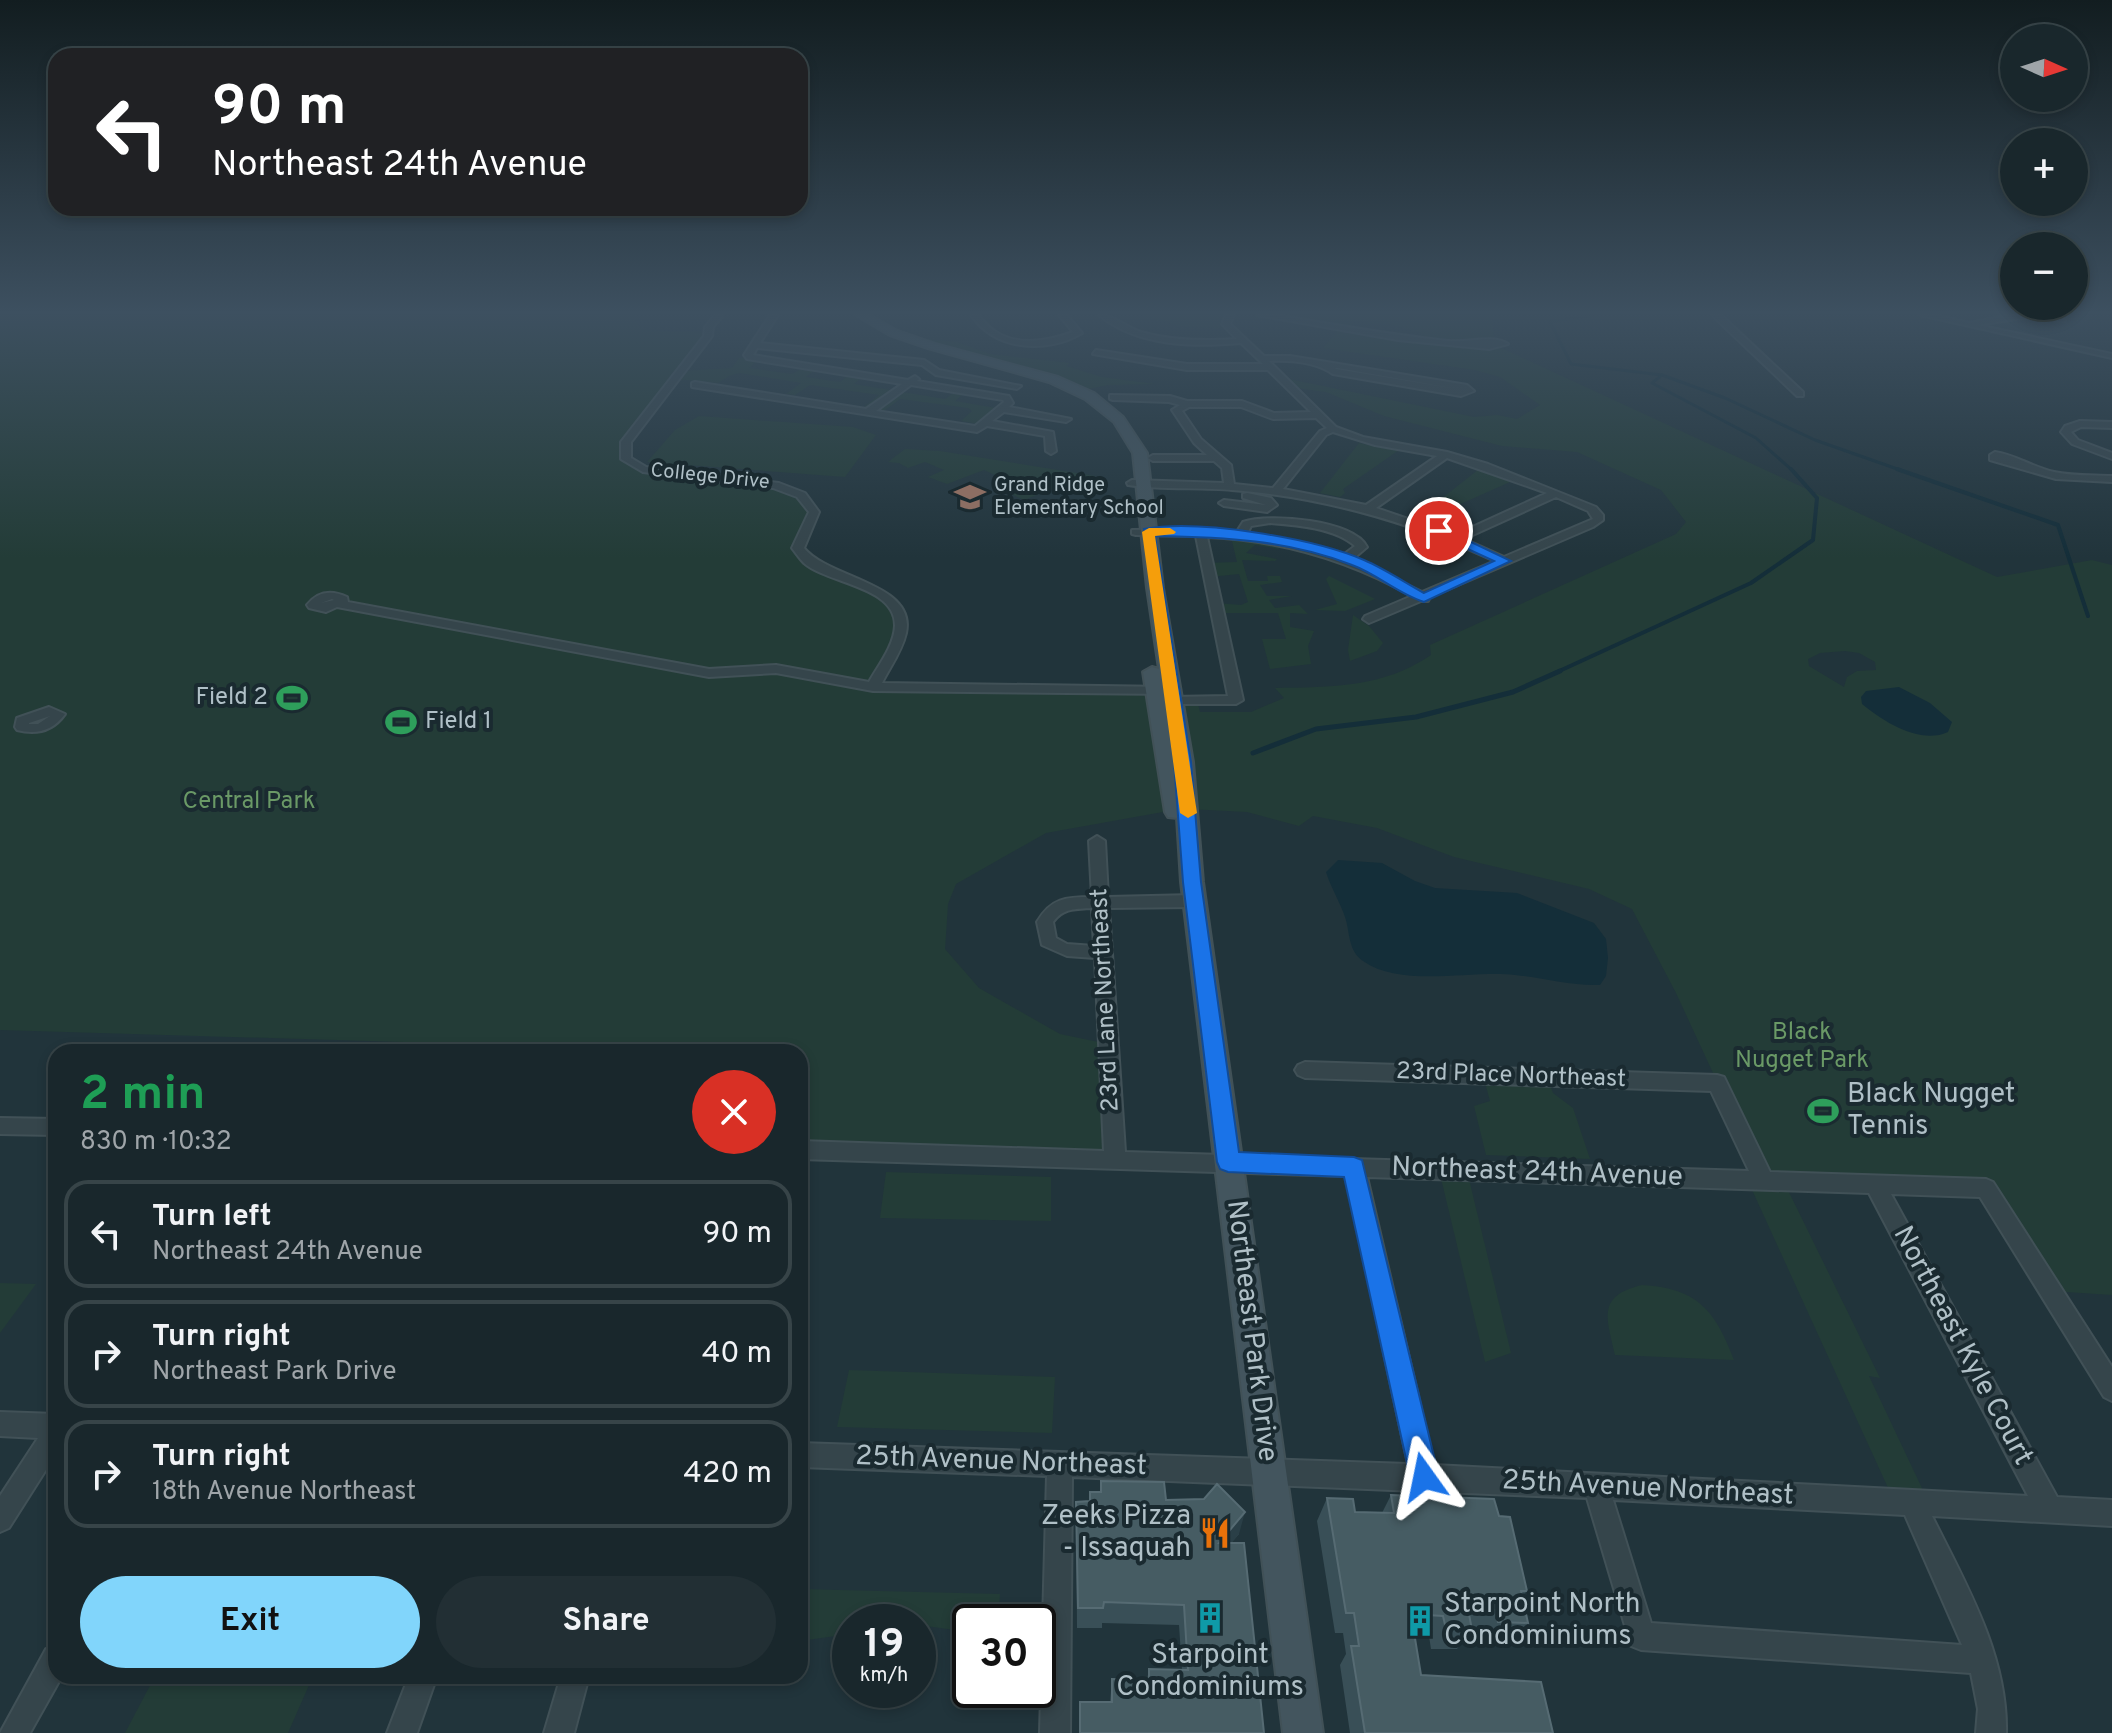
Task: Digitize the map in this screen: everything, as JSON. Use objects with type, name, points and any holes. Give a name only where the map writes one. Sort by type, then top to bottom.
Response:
[{"type":"street","name":"College Drive","points":[[662,396],[626,442],[623,450],[630,465],[649,472],[768,483],[790,488],[809,500],[814,512],[798,548],[804,558],[830,573],[876,591],[895,604],[901,627],[873,687]]},
{"type":"street","points":[[765,396],[977,429],[1010,399],[993,396]]},
{"type":"street","points":[[868,412],[891,396]]},
{"type":"street","name":"Northeast Park Drive","points":[[1069,396],[1084,403],[1107,422],[1124,444],[1138,483]]},
{"type":"street","name":"Northeast Park Drive","points":[[1084,396],[1118,417],[1140,453],[1138,483],[1142,532],[1165,694],[1174,810],[1193,892],[1303,1733]]},
{"type":"street","points":[[1298,396],[1333,429],[1500,471],[1592,509],[1598,515],[1598,520],[1424,598],[1369,619]]},
{"type":"street","points":[[1113,397],[1170,399],[1187,404],[1242,404],[1273,416],[1317,415]]},
{"type":"street","points":[[1187,404],[1177,410],[1197,441],[1228,470],[1237,492],[1267,500],[1272,505],[1267,509],[1258,509],[1224,503]]},
{"type":"street","points":[[1002,409],[1066,419]]},
{"type":"street","points":[[985,423],[1050,434],[1051,451]]},
{"type":"street","points":[[2112,425],[2080,424],[2068,428],[2066,432],[2075,442],[2112,456]]},
{"type":"street","points":[[1277,490],[1323,433],[1333,429]]},
{"type":"street","points":[[1370,507],[1445,455]]},
{"type":"street","points":[[1153,458],[1216,458]]},
{"type":"street","points":[[2013,463],[2056,476],[2112,479]]},
{"type":"street","points":[[1138,483],[1233,485],[1370,507],[1457,538],[1504,561]]},
{"type":"street","points":[[1457,538],[1556,493]]},
{"type":"street","points":[[1241,534],[1247,524],[1263,519],[1309,526],[1359,542],[1361,547],[1347,558]]},
{"type":"street","points":[[1142,532],[1241,534],[1281,540],[1347,558],[1380,572],[1424,598]]},
{"type":"street","points":[[339,604],[709,673],[776,669],[873,687],[1165,694],[1236,700],[1201,532]]},
{"type":"street","name":"23rd Lane Northeast","points":[[1097,841],[1115,1160]]},
{"type":"street","points":[[1104,952],[1069,951],[1057,947],[1048,941],[1045,922],[1053,910],[1071,903],[1193,892]]},
{"type":"street","name":"23rd Place Northeast","points":[[1305,1070],[1717,1083],[1764,1181]]},
{"type":"street","points":[[0,1126],[48,1127]]},
{"type":"street","name":"Northeast 24th Avenue","points":[[808,1150],[1986,1188],[2112,1389]]},
{"type":"street","points":[[1354,1167],[1424,1477]]},
{"type":"street","name":"Northeast Kyle Court","points":[[1874,1183],[2049,1509]]},
{"type":"street","points":[[0,1424],[48,1426]]},
{"type":"street","points":[[0,1519],[48,1444]]},
{"type":"street","name":"25th Avenue Northeast","points":[[808,1455],[1424,1477],[2112,1513]]},
{"type":"street","points":[[1055,1733],[1060,1465]]},
{"type":"street","points":[[1596,1487],[1641,1636],[1983,1660]]},
{"type":"street","points":[[1912,1502],[1983,1660],[1991,1695],[1991,1733]]},
{"type":"street","points":[[14,1733],[48,1673]]},
{"type":"street","points":[[402,1733],[420,1684]]},
{"type":"street","points":[[559,1733],[573,1684]]},
{"type":"green space","name":"Central Park","points":[[0,396],[663,396],[623,450],[637,468],[781,485],[813,506],[800,552],[876,591],[901,620],[873,686],[1154,691],[1174,810],[1046,833],[956,884],[948,904],[945,949],[979,988],[1060,1034],[1108,1044],[1115,1160],[808,1150],[808,1044],[470,1044],[0,1030]]},
{"type":"green space","name":"Central Park","points":[[878,396],[945,399],[961,396],[955,401],[1002,409],[983,425],[961,421],[972,411],[968,408],[900,399],[880,414],[859,411]]},
{"type":"green space","name":"Black Nugget Park","points":[[1335,396],[1371,396],[1474,417],[1497,415],[1517,419],[1540,405],[1527,396],[1605,396],[1997,577],[2092,560],[2112,565],[2112,1295],[2051,1291],[1986,1188],[1784,1182],[1880,1378],[1869,1376],[1929,1503],[1894,1501],[1748,1181],[1763,1181],[1676,993],[1632,909],[1589,889],[1454,857],[1377,828],[1313,816],[1299,826],[1247,812],[1188,809],[1172,701],[1197,700],[1200,712],[1251,712],[1284,698],[1275,688],[1356,684],[1394,674],[1431,655],[1430,645],[1676,534],[1686,522],[1661,490],[1577,452],[1502,446],[1384,416]],"holes":[[[1820,653],[1859,653],[1875,662],[1876,670],[1857,671],[1847,677],[1844,687],[1809,666],[1808,659]]]},
{"type":"green space","points":[[699,416],[853,427],[876,435],[845,477],[647,462],[675,430]]},
{"type":"green space","points":[[1359,443],[1399,450],[1343,489],[1345,493],[1340,497],[1320,493]]},
{"type":"green space","points":[[905,449],[940,451],[1095,476],[1096,492],[1090,494],[1064,484],[1024,500],[991,485],[1004,479],[984,470],[947,484],[928,477],[944,470],[925,462],[908,468],[888,462]]},
{"type":"green space","points":[[1483,466],[1519,478],[1418,523],[1413,521]]},
{"type":"green space","points":[[1230,533],[1281,540],[1279,549],[1255,545],[1246,553],[1277,559],[1275,561],[1242,560],[1248,581],[1268,581],[1267,576],[1280,576],[1282,582],[1260,585],[1267,596],[1292,596],[1269,600],[1275,608],[1299,605],[1308,614],[1290,613],[1290,627],[1314,631],[1308,646],[1311,664],[1270,669],[1262,639],[1286,639],[1278,613],[1217,613],[1215,603],[1241,605],[1248,602],[1239,574],[1210,577],[1207,563],[1237,562]]},
{"type":"green space","points":[[1329,576],[1375,599],[1345,611],[1315,610],[1337,604],[1326,579]]},
{"type":"green space","points":[[1353,615],[1369,626],[1383,643],[1377,651],[1350,661],[1348,650]]},
{"type":"green space","points":[[1483,1075],[1547,1077],[1553,1093],[1573,1108],[1590,1159],[1486,1155],[1474,1106],[1490,1101]]},
{"type":"green space","points":[[1439,1170],[1467,1171],[1511,1353],[1485,1362]]},
{"type":"green space","points":[[886,1172],[1051,1177],[1051,1221],[880,1218]]},
{"type":"green space","points":[[0,1283],[36,1284],[0,1333]]},
{"type":"green space","points":[[1642,1285],[1677,1291],[1702,1305],[1719,1328],[1734,1360],[1615,1355],[1608,1319],[1611,1302],[1617,1295]]},
{"type":"green space","points":[[849,1370],[1055,1377],[1052,1433],[837,1427]]},
{"type":"green space","points":[[808,1589],[1000,1594],[999,1604],[952,1604],[952,1630],[936,1627],[936,1604],[832,1604],[832,1637],[808,1640]]},
{"type":"green space","points":[[151,1684],[309,1684],[288,1733],[125,1733]]},
{"type":"water","points":[[1899,687],[1930,703],[1952,722],[1948,732],[1926,736],[1914,734],[1891,724],[1862,704],[1861,697],[1866,691]]},
{"type":"water","points":[[1338,860],[1382,863],[1435,888],[1517,893],[1594,923],[1606,939],[1606,976],[1600,985],[1589,985],[1515,975],[1416,976],[1379,969],[1358,957],[1352,947],[1345,917],[1326,872]]},
{"type":"building","name":"Starpoint Condominiums","points":[[1101,1481],[1164,1482],[1166,1500],[1204,1499],[1217,1484],[1245,1512],[1219,1543],[1244,1543],[1264,1733],[1080,1733],[1080,1702],[1112,1702],[1112,1679],[1149,1680],[1149,1669],[1188,1670],[1184,1605],[1104,1602],[1103,1608],[1078,1608],[1076,1502],[1090,1501],[1090,1492],[1101,1492]]},
{"type":"building","name":"Starpoint North Condominiums","points":[[1391,1495],[1494,1499],[1499,1516],[1510,1517],[1527,1591],[1521,1591],[1528,1623],[1498,1622],[1495,1610],[1468,1609],[1472,1630],[1446,1629],[1443,1616],[1411,1614],[1421,1675],[1541,1682],[1553,1733],[1365,1733],[1351,1646],[1359,1646],[1354,1613],[1346,1613],[1327,1498],[1353,1499],[1355,1512],[1394,1513]]},
{"type":"waterway","points":[[1676,396],[1756,438],[1792,470]]},
{"type":"waterway","points":[[1719,396],[1815,440],[1903,471]]},
{"type":"waterway","points":[[1897,469],[2058,525],[2088,616]]},
{"type":"waterway","points":[[1555,673],[1751,583],[1813,540],[1817,498],[1792,470]]},
{"type":"waterway","points":[[1253,753],[1316,729],[1416,717],[1513,692],[1560,671]]},
{"type":"slow traffic","points":[[1170,532],[1149,532],[1188,813]]},
{"type":"place","name":"Grand Ridge Elementary School","points":[[970,497]]},
{"type":"place","name":"Field 2","points":[[292,698]]},
{"type":"place","name":"Field 1","points":[[401,722]]},
{"type":"place","name":"Black Nugget Tennis","points":[[1823,1111]]},
{"type":"place","name":"Zeeks Pizza - Issaquah","points":[[1215,1533]]},
{"type":"place","name":"Starpoint Condominiums","points":[[1210,1618]]},
{"type":"place","name":"Starpoint North Condominiums","points":[[1420,1621]]},
{"type":"route","points":[[1424,1477],[1354,1167],[1228,1162],[1192,882],[1183,762],[1170,691],[1149,532],[1230,533],[1299,544],[1380,572],[1424,598],[1504,561],[1439,531]]}]
